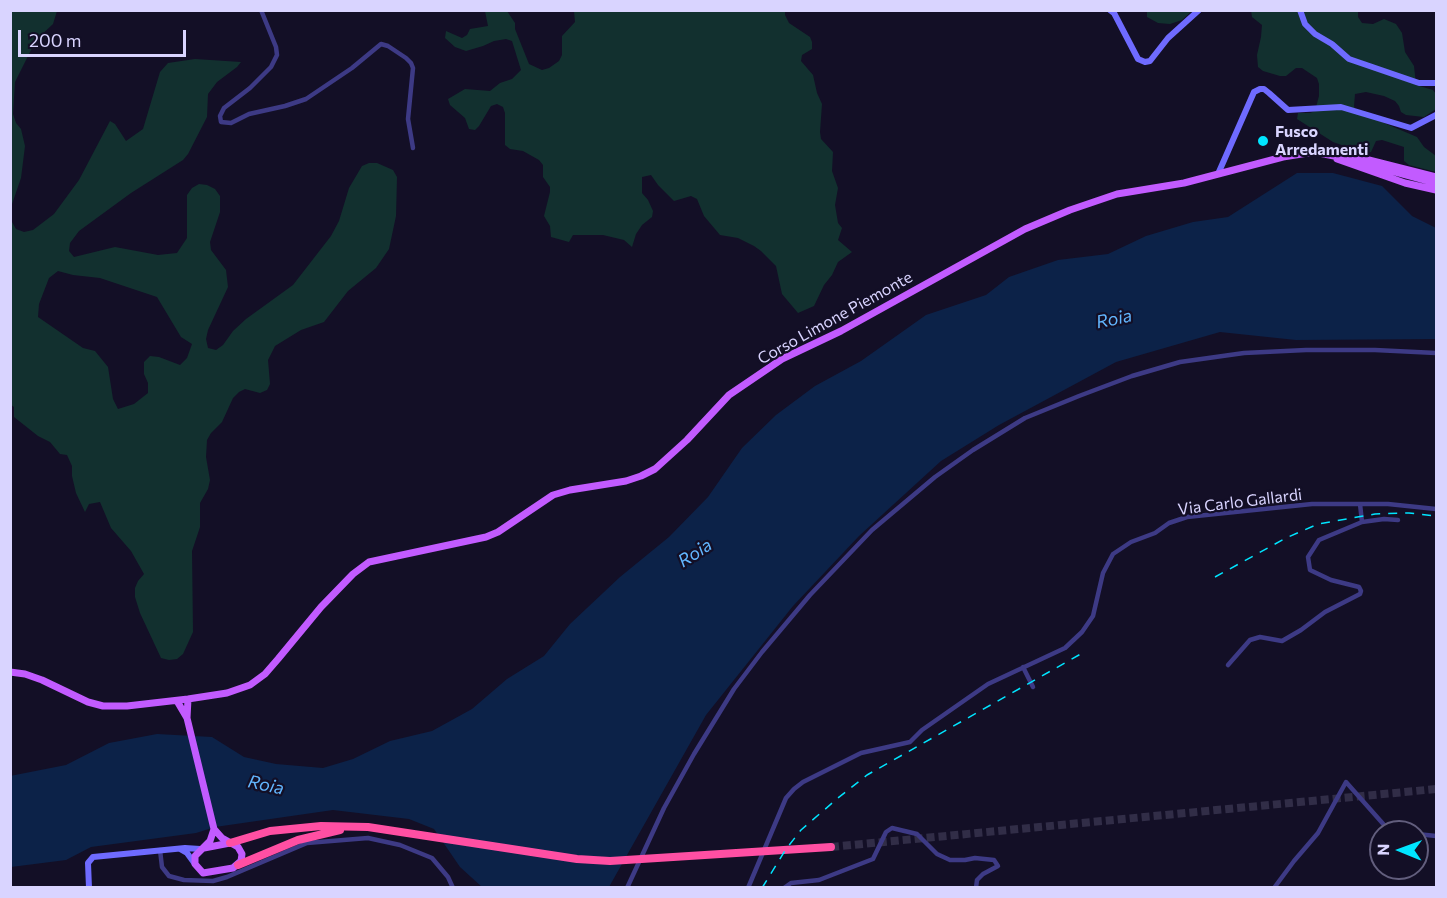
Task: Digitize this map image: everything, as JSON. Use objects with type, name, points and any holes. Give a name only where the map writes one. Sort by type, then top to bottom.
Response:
[{"type":"highway","points":[[230,843],[270,831],[295,827],[356,827],[398,831],[577,859],[610,861],[831,847]]},
{"type":"highway","points":[[238,864],[304,838],[356,827]]},
{"type":"main road","points":[[1110,10],[1114,13],[1138,59],[1145,62],[1150,61],[1168,38],[1199,10]]},
{"type":"main road","points":[[1300,10],[1305,24],[1315,34],[1332,44],[1349,59],[1419,83],[1437,83]]},
{"type":"main road","points":[[1218,174],[1257,90],[1264,89],[1291,111],[1341,107],[1411,128],[1437,115]]},
{"type":"main road","points":[[1324,153],[1338,152],[1437,177]]},
{"type":"main road","name":"Corso Limone Piemonte","points":[[10,672],[42,680],[88,702],[103,706],[183,700],[228,693],[250,685],[278,660],[321,607],[353,574],[369,562],[486,537],[498,532],[553,495],[641,477],[687,440],[729,395],[782,359],[841,331],[1025,229],[1070,210],[1117,194],[1184,183],[1300,153],[1324,153],[1437,183]]},
{"type":"main road","points":[[1324,153],[1347,164],[1405,183],[1437,190]]},
{"type":"main road","points":[[180,848],[187,852],[200,871],[207,873],[233,868],[242,857],[236,845],[218,835],[214,829],[183,700]]},
{"type":"main road","points":[[195,864],[195,856],[210,841],[214,829]]},
{"type":"main road","points":[[89,888],[88,863],[93,857],[180,848],[202,849],[230,843]]},
{"type":"street","points":[[261,10],[277,55],[271,67],[250,88],[224,108],[220,116],[221,122],[231,123],[249,114],[306,99],[352,68],[381,44],[406,58],[413,68],[408,119],[413,148]]},
{"type":"street","points":[[627,888],[664,808],[694,753],[734,689],[762,652],[810,595],[872,530],[935,477],[973,450],[1025,418],[1132,376],[1180,362],[1244,353],[1306,350],[1436,352]]},
{"type":"street","name":"Via Carlo Gallardi","points":[[748,888],[786,798],[803,782],[861,753],[910,742],[922,729],[988,684],[1065,648],[1082,632],[1094,616],[1103,573],[1113,554],[1131,542],[1155,533],[1169,523],[1187,517],[1312,504],[1388,504],[1437,509]]},
{"type":"street","points":[[1360,504],[1362,522]]},
{"type":"street","points":[[1228,665],[1250,640],[1260,638],[1282,641],[1325,612],[1360,594],[1359,587],[1330,580],[1311,571],[1308,561],[1311,551],[1319,540],[1362,522],[1398,520]]},
{"type":"street","points":[[1023,668],[1033,687]]},
{"type":"street","points":[[1274,888],[1293,861],[1318,833],[1346,782],[1379,820]]},
{"type":"street","points":[[784,888],[790,883],[819,880],[873,859],[886,832],[892,828],[917,834],[937,854],[950,860],[975,858],[994,860],[998,866],[977,880],[976,888]]},
{"type":"street","points":[[160,850],[162,867],[169,876],[184,880],[213,881],[307,843],[368,838],[400,845],[432,858],[453,888]]},
{"type":"green space","points":[[11,10],[57,11],[53,24],[36,40],[15,82],[13,114],[21,129],[25,146],[21,178],[11,207]]},
{"type":"green space","points":[[1147,10],[1192,11],[1182,20],[1170,24],[1158,23],[1147,17]]},
{"type":"green space","points":[[1251,10],[1358,11],[1358,17],[1362,23],[1373,24],[1384,19],[1396,24],[1402,33],[1405,52],[1414,66],[1416,85],[1433,90],[1436,94],[1436,109],[1424,117],[1406,115],[1401,112],[1395,101],[1366,92],[1355,94],[1354,106],[1356,111],[1417,137],[1424,147],[1436,156],[1436,172],[1409,165],[1404,161],[1404,147],[1382,140],[1376,141],[1371,152],[1365,153],[1333,142],[1297,119],[1298,113],[1315,111],[1319,96],[1317,78],[1302,68],[1296,68],[1286,76],[1280,76],[1263,71],[1258,67],[1257,55],[1262,25],[1252,17]]},
{"type":"green space","points":[[485,11],[507,11],[515,23],[515,29],[529,64],[542,70],[559,61],[562,55],[562,36],[575,22],[574,11],[785,11],[789,23],[810,37],[812,42],[812,49],[802,55],[801,61],[813,75],[822,104],[821,139],[833,152],[832,171],[838,188],[835,205],[838,223],[842,228],[838,240],[852,252],[838,262],[814,306],[798,313],[782,294],[776,266],[761,251],[738,238],[720,235],[704,216],[697,199],[691,196],[674,201],[651,175],[642,177],[642,193],[653,211],[652,217],[636,234],[632,247],[624,240],[603,235],[573,235],[569,242],[551,237],[550,226],[544,216],[550,187],[543,177],[543,165],[539,160],[523,151],[510,149],[505,145],[503,107],[497,104],[491,106],[475,130],[469,129],[465,118],[450,105],[448,99],[465,89],[490,91],[500,83],[512,79],[521,70],[512,41],[506,39],[494,41],[466,51],[455,47],[445,38],[446,31],[462,38],[470,29],[488,26]]},
{"type":"green space","points":[[195,59],[241,62],[217,82],[208,94],[207,117],[183,160],[131,193],[79,231],[70,243],[69,251],[74,257],[115,247],[158,255],[177,253],[187,238],[187,195],[199,184],[215,189],[220,196],[220,212],[210,242],[211,250],[226,270],[228,287],[208,330],[206,339],[208,348],[216,350],[223,345],[246,319],[293,285],[331,236],[339,221],[349,188],[362,166],[377,163],[393,170],[397,177],[396,216],[389,249],[376,268],[348,291],[324,322],[301,330],[275,346],[268,360],[270,384],[267,390],[260,393],[245,389],[239,392],[233,398],[222,422],[207,440],[206,457],[210,480],[200,503],[200,527],[192,551],[193,632],[183,654],[177,659],[169,660],[161,658],[140,613],[135,588],[144,574],[131,551],[111,528],[100,502],[89,504],[85,512],[76,493],[72,466],[67,455],[60,454],[50,442],[38,436],[14,417],[14,407],[10,404],[10,213],[16,229],[24,232],[33,230],[54,214],[79,180],[110,121],[115,124],[126,141],[143,129],[160,72],[168,63]],"holes":[[[58,271],[100,278],[157,297],[181,337],[192,344],[187,358],[180,365],[150,356],[144,362],[148,393],[134,404],[118,409],[113,399],[108,367],[95,351],[83,348],[38,317],[39,304],[49,278]]]},
{"type":"water","name":"Roia","points":[[1297,173],[1333,173],[1382,186],[1412,216],[1436,228],[1436,339],[1296,340],[1220,332],[1116,362],[999,425],[941,461],[859,536],[793,606],[706,715],[609,887],[482,887],[460,867],[434,829],[409,819],[333,810],[215,827],[196,833],[91,847],[66,860],[11,867],[10,776],[66,765],[109,743],[157,734],[212,737],[244,757],[276,764],[323,768],[353,759],[390,741],[432,731],[472,709],[507,679],[544,656],[570,624],[620,577],[669,537],[708,497],[742,448],[776,415],[815,386],[861,361],[926,315],[986,295],[1009,277],[1058,260],[1108,254],[1146,236],[1193,222],[1228,217]]},
{"type":"tunnel","points":[[831,847],[1436,789]]},
{"type":"railway","points":[[1215,577],[1286,538],[1318,524],[1375,514],[1409,513],[1436,516]]},
{"type":"railway","points":[[762,888],[786,849],[801,830],[867,775],[1086,651]]},
{"type":"place","name":"Fusco Arredamenti","points":[[1263,141]]}]
